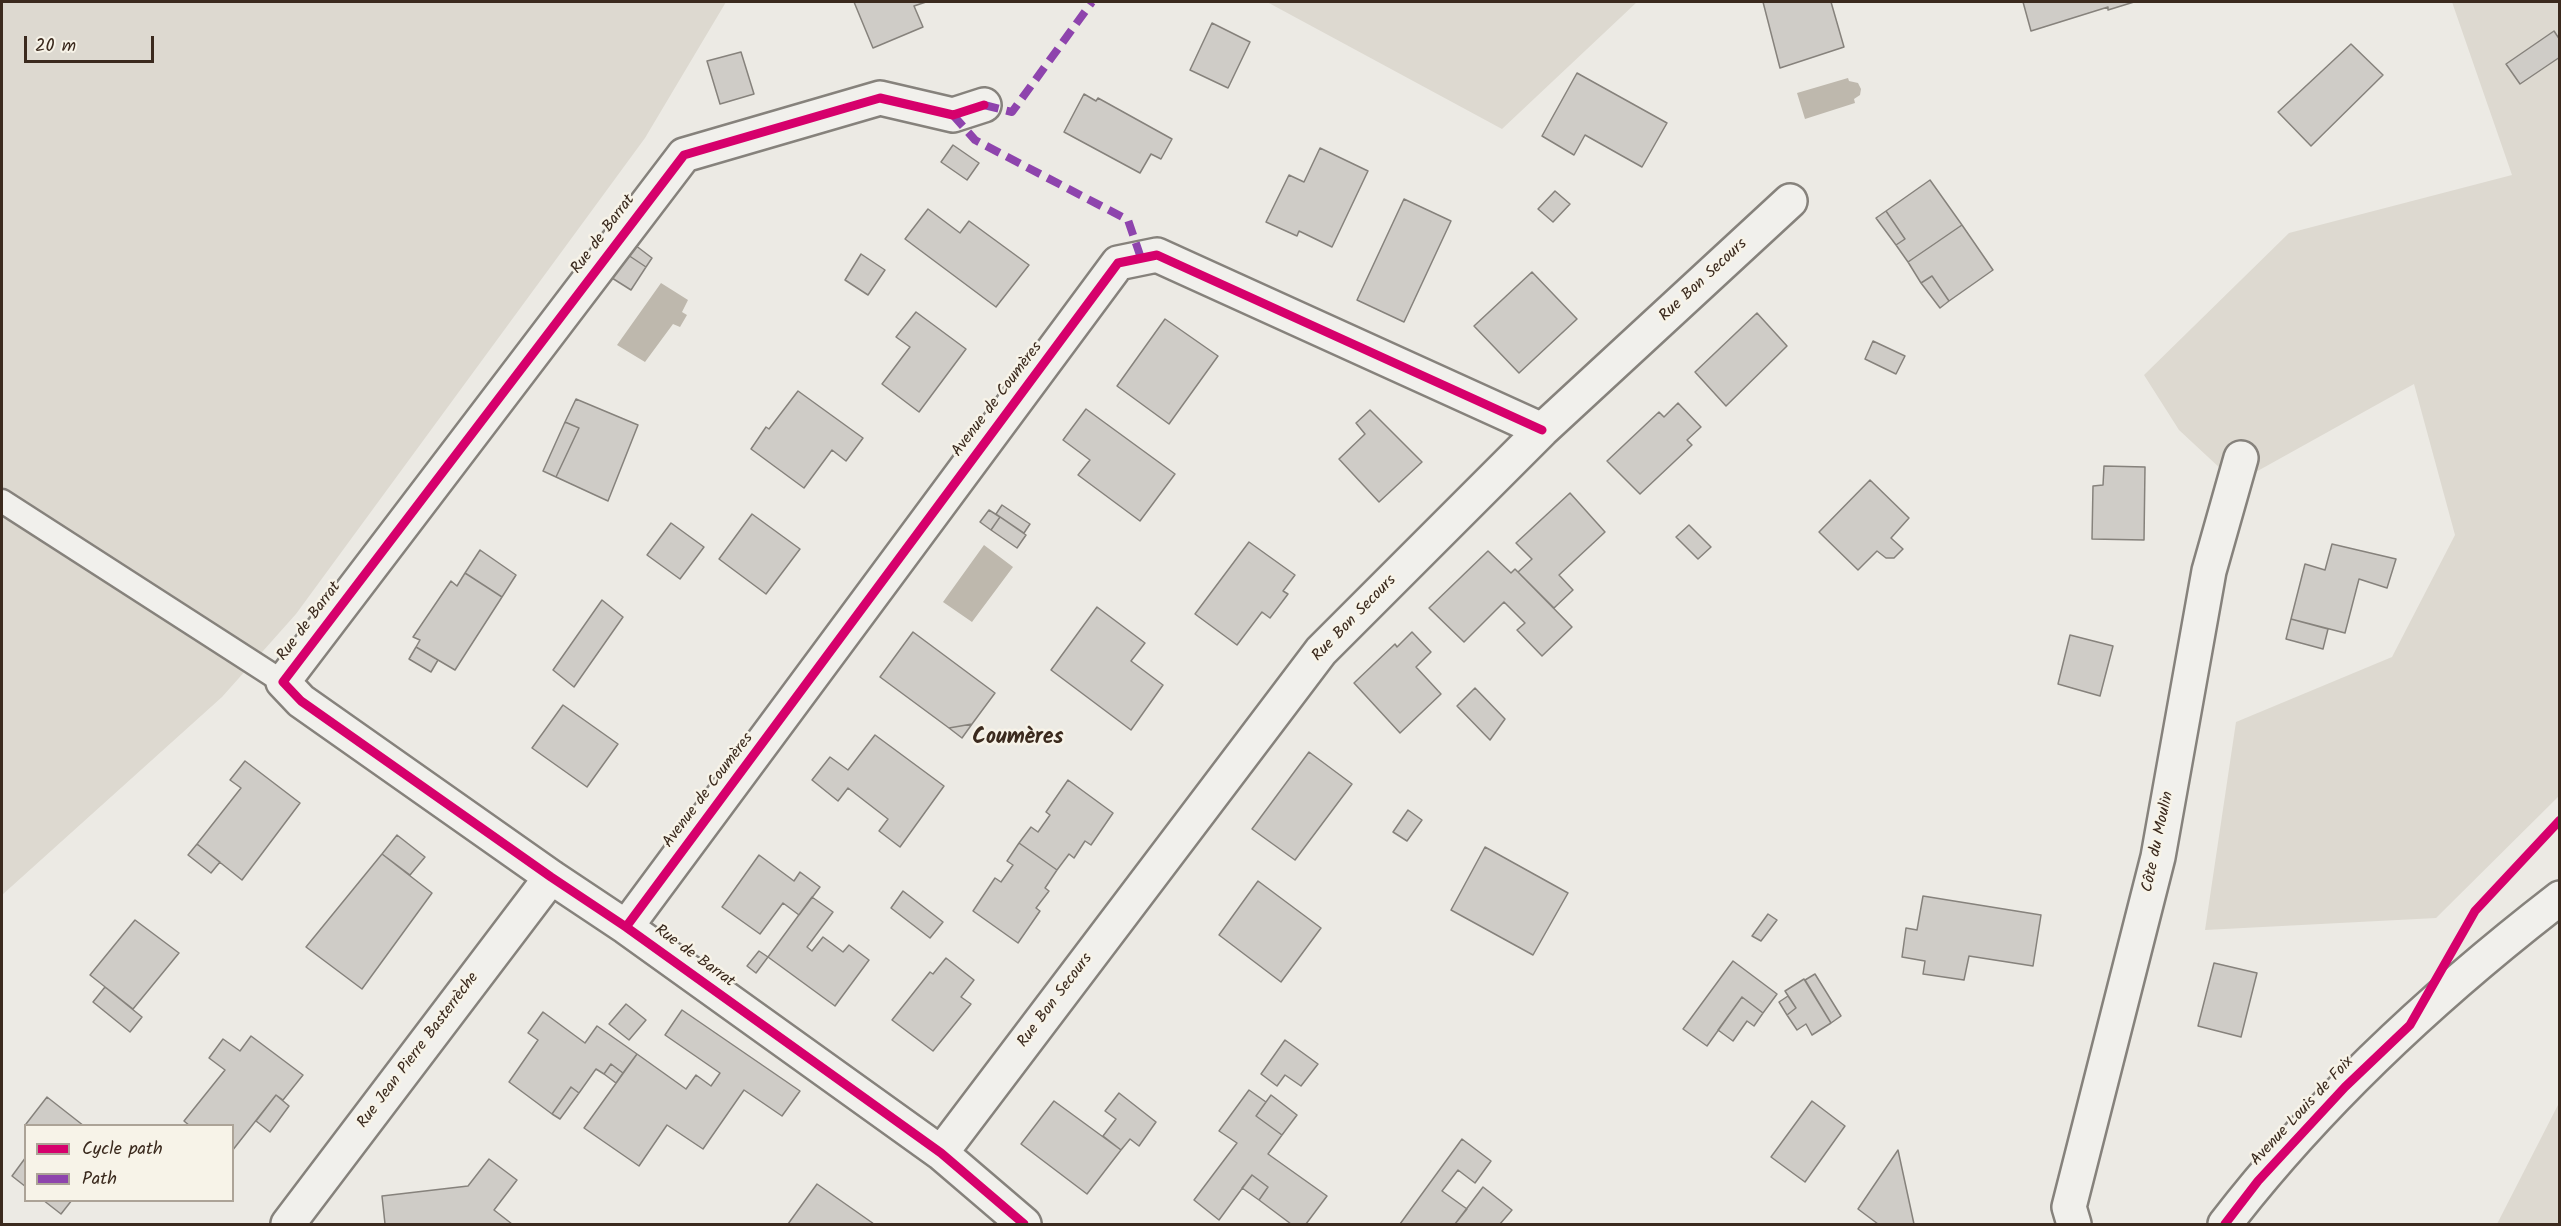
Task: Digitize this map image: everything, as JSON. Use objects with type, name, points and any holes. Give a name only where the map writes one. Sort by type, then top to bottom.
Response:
[{"type":"street","name":"Rue de Barrat","points":[[984,105],[953,115],[880,98],[684,155],[283,682],[301,701],[551,878],[626,927],[941,1153],[1024,1224]]},
{"type":"street","name":"Rue Bon Secours","points":[[941,1153],[1321,651],[1542,430],[1790,201]]},
{"type":"street","name":"Avenue de Coumères","points":[[626,927],[1118,263],[1157,255],[1542,430]]},
{"type":"street","name":"Côte du Moulin","points":[[2074,1224],[2068,1207],[2158,857],[2209,571],[2241,458]]},
{"type":"street","name":"Rue Jean Pierre Basterrèche","points":[[288,1224],[551,878]]},
{"type":"street","name":"Avenue Louis de Foix","points":[[2225,1224],[2258,1181],[2345,1087],[2483,958],[2559,898]]},
{"type":"lane","points":[[2,501],[283,682]]},
{"type":"shaded area","points":[[2,2],[726,2],[645,138],[296,614],[222,697],[2,895]]},
{"type":"shaded area","points":[[1267,2],[1637,2],[1502,129]]},
{"type":"shaded area","points":[[2452,2],[2559,2],[2559,796],[2436,918],[2205,930],[2236,722],[2392,657],[2455,535],[2414,384],[2236,483],[2179,430],[2144,375],[2289,233],[2512,175]]},
{"type":"shaded area","points":[[1848,78],[1849,81],[1858,83],[1861,89],[1860,95],[1854,99],[1855,103],[1805,119],[1797,93]]},
{"type":"shaded area","points":[[661,283],[688,300],[682,312],[687,315],[680,327],[673,324],[645,362],[617,345]]},
{"type":"shaded area","points":[[984,545],[1013,567],[972,622],[943,602]]},
{"type":"shaded area","points":[[2559,1103],[2559,1224],[2497,1224]]},
{"type":"building","points":[[854,2],[926,2],[914,6],[923,27],[873,48]]},
{"type":"building","points":[[1763,2],[1831,2],[1844,47],[1780,68]]},
{"type":"building","points":[[2023,2],[2134,2],[2108,10],[2108,7],[2031,31]]},
{"type":"building","points":[[1212,23],[1250,42],[1228,88],[1190,70]]},
{"type":"building","points":[[2554,31],[2560,40],[2560,57],[2520,84],[2506,64]]},
{"type":"building","points":[[2351,44],[2383,75],[2311,146],[2278,112]]},
{"type":"building","points":[[741,52],[754,94],[720,104],[707,61]]},
{"type":"building","points":[[1577,73],[1667,123],[1642,167],[1585,135],[1574,155],[1542,136]]},
{"type":"building","points":[[1084,94],[1096,101],[1098,98],[1172,139],[1161,159],[1151,154],[1140,173],[1064,132]]},
{"type":"building","points":[[953,145],[979,163],[967,180],[941,162]]},
{"type":"building","points":[[1320,148],[1368,171],[1332,247],[1299,231],[1297,236],[1266,222],[1289,175],[1304,182]]},
{"type":"building","points":[[1930,180],[1962,225],[1908,262],[1896,245],[1905,239],[1886,211]]},
{"type":"building","points":[[1555,191],[1570,204],[1553,222],[1538,209]]},
{"type":"building","points":[[1404,199],[1451,221],[1404,322],[1357,300]]},
{"type":"building","points":[[928,209],[960,233],[969,221],[1029,265],[996,307],[905,239]]},
{"type":"building","points":[[1886,211],[1905,239],[1896,245],[1876,218]]},
{"type":"building","points":[[1962,225],[1993,270],[1949,301],[1932,276],[1921,283],[1908,262]]},
{"type":"building","points":[[635,245],[652,258],[646,267],[628,255]]},
{"type":"building","points":[[861,254],[885,270],[868,295],[845,280]]},
{"type":"building","points":[[628,255],[646,267],[631,290],[612,278]]},
{"type":"building","points":[[1532,272],[1577,319],[1519,373],[1474,326]]},
{"type":"building","points":[[1932,276],[1949,301],[1940,308],[1921,283]]},
{"type":"building","points":[[916,312],[966,349],[919,412],[882,384],[910,347],[896,337]]},
{"type":"building","points":[[1757,313],[1787,346],[1726,406],[1695,372]]},
{"type":"building","points":[[1165,319],[1218,356],[1169,424],[1117,386]]},
{"type":"building","points":[[1873,341],[1905,356],[1896,374],[1865,359]]},
{"type":"building","points":[[798,391],[863,438],[846,461],[832,450],[804,488],[751,449],[766,427],[769,429]]},
{"type":"building","points":[[576,399],[638,425],[608,501],[556,477],[579,428],[565,422]]},
{"type":"building","points":[[1678,403],[1701,427],[1687,440],[1692,445],[1640,494],[1607,461],[1659,412],[1664,417]]},
{"type":"building","points":[[1086,409],[1175,474],[1140,521],[1078,475],[1090,460],[1063,440]]},
{"type":"building","points":[[1370,410],[1422,462],[1379,502],[1339,459],[1365,434],[1356,423]]},
{"type":"building","points":[[565,422],[579,428],[556,477],[543,471]]},
{"type":"building","points":[[2104,466],[2145,467],[2144,540],[2092,539],[2093,486],[2103,485]]},
{"type":"building","points":[[1870,480],[1909,518],[1891,538],[1903,549],[1894,558],[1886,558],[1877,551],[1858,570],[1819,532]]},
{"type":"building","points":[[1570,493],[1605,532],[1559,575],[1573,590],[1554,608],[1518,572],[1532,559],[1516,543]]},
{"type":"building","points":[[1002,505],[1030,524],[1024,533],[996,514]]},
{"type":"building","points":[[989,510],[1000,517],[991,530],[980,522]]},
{"type":"building","points":[[752,514],[800,549],[766,594],[719,559]]},
{"type":"building","points":[[1000,517],[1026,535],[1017,548],[991,530]]},
{"type":"building","points":[[671,523],[704,547],[680,579],[647,555]]},
{"type":"building","points":[[1689,525],[1711,547],[1698,559],[1676,537]]},
{"type":"building","points":[[1249,542],[1295,575],[1283,591],[1288,594],[1270,618],[1262,612],[1237,645],[1195,614]]},
{"type":"building","points":[[2332,544],[2396,559],[2387,588],[2359,579],[2345,633],[2291,619],[2305,564],[2325,570]]},
{"type":"building","points":[[480,550],[516,575],[502,597],[465,573]]},
{"type":"building","points":[[1488,551],[1511,573],[1515,569],[1572,627],[1542,656],[1517,630],[1525,623],[1504,602],[1464,642],[1429,608]]},
{"type":"building","points":[[465,573],[502,597],[455,670],[416,647],[420,640],[413,637],[451,581],[457,586]]},
{"type":"building","points":[[602,600],[623,617],[574,687],[553,670]]},
{"type":"building","points":[[1097,607],[1145,643],[1131,661],[1163,685],[1131,730],[1051,670]]},
{"type":"building","points":[[2291,619],[2328,629],[2323,649],[2286,639]]},
{"type":"building","points":[[913,632],[995,693],[972,724],[949,728],[880,677]]},
{"type":"building","points":[[1412,632],[1431,652],[1416,667],[1441,694],[1400,733],[1354,683],[1395,644],[1397,647]]},
{"type":"building","points":[[2070,635],[2113,646],[2100,696],[2058,684]]},
{"type":"building","points":[[416,647],[438,660],[431,672],[409,659]]},
{"type":"building","points":[[1475,688],[1505,719],[1490,740],[1457,706]]},
{"type":"building","points":[[563,705],[618,744],[587,787],[532,748]]},
{"type":"building","points":[[972,724],[962,738],[949,728]]},
{"type":"building","points":[[875,735],[944,786],[900,847],[879,831],[888,819],[848,788],[838,801],[812,780],[830,757],[848,770]]},
{"type":"building","points":[[1309,752],[1352,784],[1295,860],[1252,829]]},
{"type":"building","points":[[245,761],[300,803],[242,880],[197,844],[241,788],[230,780]]},
{"type":"building","points":[[1068,780],[1113,813],[1091,845],[1085,841],[1074,858],[1069,854],[1057,870],[1019,843],[1031,827],[1038,832],[1050,815],[1046,812]]},
{"type":"building","points":[[1408,810],[1422,820],[1407,841],[1393,832]]},
{"type":"building","points":[[397,835],[425,857],[410,875],[382,854]]},
{"type":"building","points":[[1019,843],[1057,870],[1045,888],[1049,891],[1036,908],[1040,911],[1018,943],[973,911],[995,878],[1001,882],[1013,865],[1007,861]]},
{"type":"building","points":[[197,844],[220,862],[211,873],[188,855]]},
{"type":"building","points":[[1485,847],[1568,893],[1533,955],[1451,910]]},
{"type":"building","points":[[382,854],[432,893],[362,989],[306,947]]},
{"type":"building","points":[[759,855],[794,881],[800,872],[820,887],[799,915],[783,903],[760,934],[722,907]]},
{"type":"building","points":[[1258,881],[1321,928],[1281,982],[1219,935]]},
{"type":"building","points":[[903,891],[943,922],[930,938],[891,908]]},
{"type":"building","points":[[1923,896],[2041,915],[2033,966],[1969,956],[1964,980],[1923,974],[1925,961],[1902,957],[1906,928],[1917,930]]},
{"type":"building","points":[[812,897],[833,912],[807,947],[812,951],[823,937],[843,952],[849,945],[869,960],[835,1006],[768,957]]},
{"type":"building","points":[[1768,914],[1777,920],[1761,941],[1752,936]]},
{"type":"building","points":[[135,920],[179,953],[133,1009],[90,975]]},
{"type":"building","points":[[759,951],[768,957],[756,973],[747,966]]},
{"type":"building","points":[[946,958],[974,980],[961,997],[971,1004],[933,1051],[892,1020],[930,972],[933,974]]},
{"type":"building","points":[[1733,961],[1777,994],[1763,1013],[1742,997],[1707,1046],[1683,1029]]},
{"type":"building","points":[[2214,963],[2257,973],[2241,1037],[2198,1026]]},
{"type":"building","points":[[1815,974],[1841,1016],[1831,1023],[1805,980]]},
{"type":"building","points":[[1804,979],[1831,1023],[1812,1035],[1806,1024],[1797,1030],[1787,1015],[1796,1008],[1785,991]]},
{"type":"building","points":[[105,987],[142,1017],[130,1032],[93,1002]]},
{"type":"building","points":[[1788,996],[1796,1008],[1787,1015],[1779,1002]]},
{"type":"building","points":[[1742,997],[1763,1013],[1754,1026],[1747,1021],[1733,1041],[1718,1030]]},
{"type":"building","points":[[626,1004],[646,1020],[629,1040],[609,1024]]},
{"type":"building","points":[[682,1010],[800,1091],[782,1116],[744,1090],[703,1149],[667,1125],[639,1166],[584,1128],[637,1054],[686,1089],[696,1075],[711,1086],[720,1073],[665,1035]]},
{"type":"building","points":[[543,1012],[585,1043],[597,1026],[637,1054],[623,1073],[611,1064],[604,1074],[596,1069],[579,1093],[571,1087],[552,1114],[509,1082],[538,1040],[528,1033]]},
{"type":"building","points":[[251,1036],[303,1075],[283,1100],[276,1095],[234,1148],[234,1124],[188,1124],[184,1121],[225,1070],[209,1058],[223,1039],[240,1051]]},
{"type":"building","points":[[1285,1040],[1318,1064],[1301,1086],[1285,1075],[1277,1086],[1261,1074]]},
{"type":"building","points":[[611,1064],[623,1073],[616,1083],[604,1074]]},
{"type":"building","points":[[571,1087],[579,1093],[560,1119],[552,1114]]},
{"type":"building","points":[[1249,1090],[1266,1102],[1256,1116],[1282,1135],[1268,1154],[1327,1196],[1306,1224],[1291,1224],[1259,1200],[1268,1187],[1252,1175],[1219,1220],[1194,1200],[1237,1143],[1219,1131]]},
{"type":"building","points":[[1119,1093],[1156,1122],[1139,1146],[1130,1139],[1121,1150],[1103,1136],[1116,1119],[1105,1111]]},
{"type":"building","points":[[276,1095],[289,1106],[270,1132],[256,1121]]},
{"type":"building","points":[[1271,1095],[1297,1115],[1282,1135],[1256,1116]]},
{"type":"building","points":[[47,1097],[81,1124],[26,1124]]},
{"type":"building","points":[[1054,1101],[1121,1150],[1087,1194],[1021,1144]]},
{"type":"building","points":[[1812,1101],[1845,1126],[1805,1182],[1771,1157]]},
{"type":"building","points":[[1462,1139],[1491,1161],[1475,1183],[1458,1170],[1442,1191],[1467,1209],[1455,1224],[1400,1224]]},
{"type":"building","points":[[1898,1150],[1914,1224],[1878,1224],[1858,1209]]},
{"type":"building","points":[[489,1159],[517,1180],[494,1210],[512,1224],[385,1224],[382,1196],[468,1186]]},
{"type":"building","points":[[24,1160],[24,1185],[12,1176]]},
{"type":"building","points":[[1252,1175],[1268,1187],[1259,1200],[1242,1188]]},
{"type":"building","points":[[817,1184],[874,1224],[788,1224]]},
{"type":"building","points":[[1483,1187],[1512,1210],[1500,1224],[1455,1224]]},
{"type":"building","points":[[46,1202],[70,1202],[61,1214]]},
{"type":"marked path","points":[[984,105],[1012,112],[1092,2]]},
{"type":"marked path","points":[[953,115],[975,140],[1128,220],[1141,258]]},
{"type":"cycle path","points":[[984,105],[953,115],[880,98],[684,155],[283,682],[301,701],[626,927],[941,1153],[1024,1224]]},
{"type":"cycle path","points":[[626,927],[1118,263],[1157,255],[1542,430]]},
{"type":"cycle path","points":[[2225,1224],[2258,1181],[2345,1087],[2410,1025],[2475,911],[2560,820]]},
{"type":"district","name":"Coumères","points":[[1018,739]]}]
